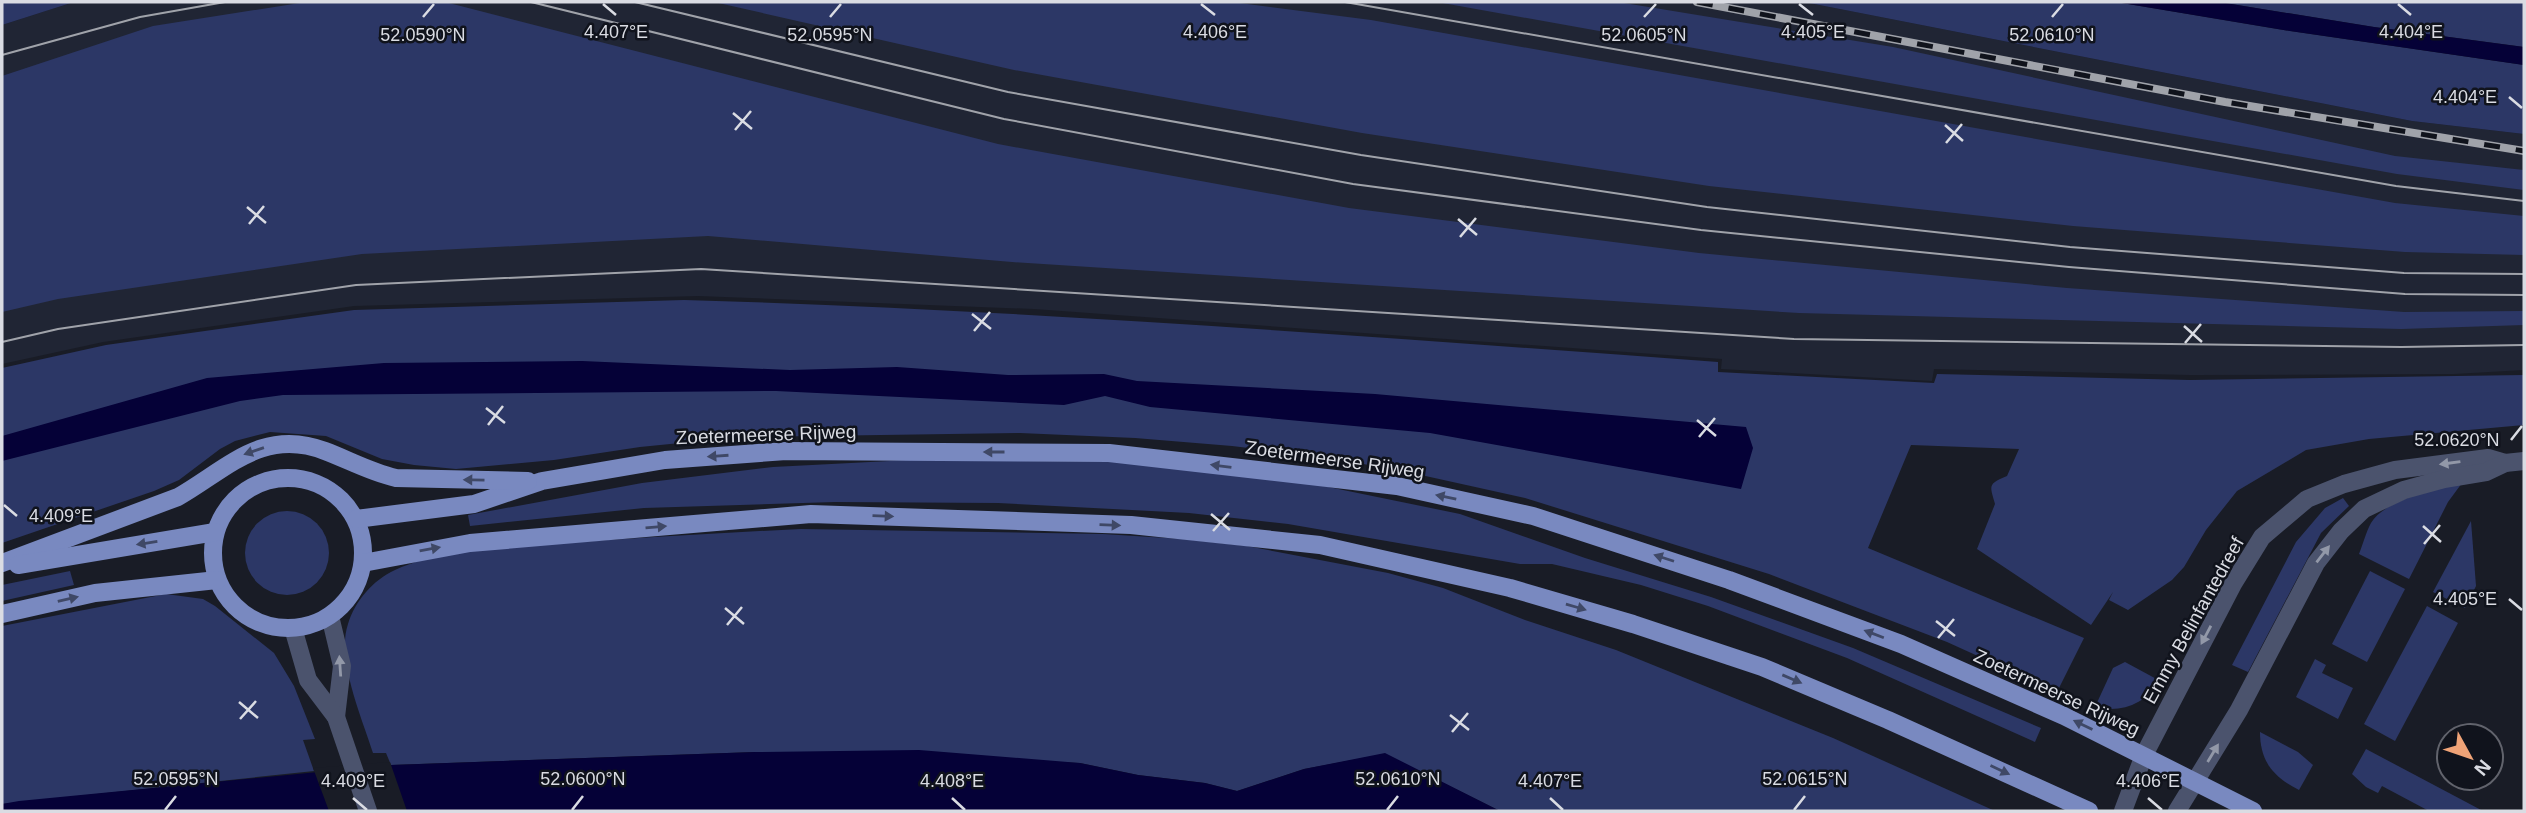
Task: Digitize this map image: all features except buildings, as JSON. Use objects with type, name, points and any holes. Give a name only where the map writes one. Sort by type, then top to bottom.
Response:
[{"type":"main road","points":[[2,565],[178,497],[239,456],[279,443],[325,450],[375,473],[396,478],[542,481]]},
{"type":"main road","name":"Zoetermeerse Rijweg","points":[[356,519],[474,504],[542,481],[665,460],[786,451],[1109,453],[1397,486],[1533,516],[1729,580],[1902,644],[2071,719],[2253,811]]},
{"type":"main road","points":[[285,477],[307,480],[328,488],[342,499],[356,519],[362,537],[363,563],[355,588],[330,616],[312,625],[275,628],[245,615],[225,594],[217,580],[212,558],[215,533],[224,512],[239,495],[258,484],[285,477]]},
{"type":"main road","points":[[363,563],[470,543],[811,514],[1131,525],[1320,545],[1510,588],[1633,624],[1762,667],[1888,720],[2089,811]]},
{"type":"main road","points":[[2,565],[215,533]]},
{"type":"main road","points":[[2,614],[95,593],[217,580]]},
{"type":"street","name":"Emmy Belinfantedreef","points":[[2123,811],[2144,755],[2228,594],[2262,537],[2307,499],[2344,484],[2395,470],[2488,458],[2505,463]]},
{"type":"street","name":"Emmy Belinfantedreef","points":[[2177,811],[2239,710],[2316,563],[2341,531],[2364,509],[2404,490],[2444,479],[2486,472],[2505,463],[2524,461]]},
{"type":"street","points":[[330,616],[342,666],[336,717]]},
{"type":"street","points":[[293,628],[308,680],[336,717],[368,811]]},
{"type":"shaded area","points":[[2,2],[74,2],[2,25]]},
{"type":"shaded area","points":[[74,2],[1804,2],[2412,121],[2524,134],[2524,370],[2454,374],[2190,375],[1934,369],[1932,381],[1721,369],[1722,359],[1034,309],[698,296],[354,306],[103,342],[2,364],[2,25]]},
{"type":"shaded area","points":[[306,2],[445,2],[998,144],[1349,208],[1699,253],[2067,288],[2404,312],[2524,311],[2524,325],[2401,329],[1799,313],[1012,262],[708,236],[362,254],[58,299],[2,312],[2,76],[153,26]]},
{"type":"shaded area","points":[[714,2],[1232,2],[1371,20],[2395,203],[2524,216],[2524,255],[2405,252],[2073,226],[1709,186],[1362,133],[1014,70]]},
{"type":"shaded area","points":[[1437,2],[1618,2],[1893,47],[2395,156],[2524,170],[2524,190],[2397,174]]},
{"type":"shaded area","points":[[1804,2],[2116,2],[2290,31],[2524,65],[2524,134],[2412,121]]},
{"type":"shaded area","points":[[2116,2],[2219,2],[2374,27],[2524,47],[2524,65],[2290,31]]},
{"type":"shaded area","points":[[2219,2],[2524,2],[2524,47],[2374,27]]},
{"type":"shaded area","points":[[684,300],[943,310],[1201,325],[1718,362],[1718,372],[1934,383],[1937,374],[2190,380],[2524,375],[2524,425],[2369,439],[2306,450],[2237,491],[2172,580],[2128,610],[2109,600],[2113,592],[2091,625],[1977,549],[1995,504],[1992,486],[2007,476],[2019,449],[1911,445],[1868,548],[2084,638],[2057,692],[1947,642],[1769,574],[1525,498],[1332,458],[1135,438],[1020,433],[741,437],[456,469],[382,459],[326,436],[270,432],[235,441],[179,480],[154,491],[2,543],[2,368],[106,345],[354,310]]},
{"type":"shaded area","points":[[582,361],[790,370],[897,367],[1008,375],[1104,374],[1137,381],[1375,394],[1746,427],[1753,448],[1741,489],[1430,433],[1150,407],[1105,396],[1064,405],[776,391],[283,395],[240,401],[2,461],[2,436],[207,378],[384,363]]},
{"type":"shaded area","points":[[909,460],[1129,462],[1309,483],[1460,514],[1585,558],[1711,597],[1853,648],[2041,728],[2035,742],[1847,658],[1708,606],[1641,585],[1552,564],[1520,564],[1288,524],[1189,513],[998,503],[835,502],[644,508],[470,526],[468,515],[642,483],[773,467]]},
{"type":"shaded area","points":[[2462,483],[2448,502],[2409,579],[2359,554],[2371,523],[2387,508],[2412,496]]},
{"type":"shaded area","points":[[2343,498],[2349,506],[2321,533],[2248,672],[2232,665],[2296,542],[2325,508]]},
{"type":"shaded area","points":[[287,511],[303,514],[317,523],[326,537],[329,553],[326,569],[317,583],[303,592],[287,595],[271,592],[257,583],[248,569],[245,553],[248,537],[257,523],[271,514]]},
{"type":"shaded area","points":[[2471,521],[2476,586],[2465,608],[2433,592]]},
{"type":"shaded area","points":[[801,529],[1103,534],[1183,539],[1247,546],[1388,573],[1443,588],[1525,620],[1616,650],[1833,738],[1995,811],[1500,811],[1385,754],[1304,769],[1237,791],[1205,783],[1138,775],[1080,763],[755,752],[391,765],[386,753],[373,753],[352,688],[345,654],[345,638],[351,615],[360,599],[379,579],[395,570],[433,557],[492,548]]},
{"type":"shaded area","points":[[70,571],[74,585],[2,601],[2,585]]},
{"type":"shaded area","points":[[2370,571],[2405,589],[2367,662],[2332,644]]},
{"type":"shaded area","points":[[166,594],[203,599],[274,653],[294,686],[315,739],[303,740],[314,771],[2,804],[2,626]]},
{"type":"shaded area","points":[[2427,606],[2458,623],[2395,741],[2364,724]]},
{"type":"shaded area","points":[[2315,659],[2326,665],[2322,673],[2353,688],[2338,719],[2296,697]]},
{"type":"shaded area","points":[[2125,662],[2162,682],[2148,696],[2132,705],[2114,709],[2095,707],[2113,668]]},
{"type":"shaded area","points":[[2260,732],[2298,752],[2313,765],[2299,790],[2275,774],[2265,760]]},
{"type":"shaded area","points":[[2366,749],[2435,786],[2435,792],[2447,792],[2483,811],[2429,811],[2382,786],[2378,793],[2366,787],[2352,774]]},
{"type":"shaded area","points":[[919,750],[1080,763],[1138,775],[1205,783],[1237,791],[1304,769],[1385,753],[1500,811],[2,811],[2,804],[19,801],[391,765],[755,752]]},
{"type":"pier","points":[[390,762],[407,811],[329,811],[313,768]]},
{"type":"tram line","points":[[2,55],[140,17],[225,2]]},
{"type":"tram line","points":[[531,2],[1004,119],[1353,184],[1701,230],[2069,267],[2405,294],[2524,295]]},
{"type":"tram line","points":[[635,2],[1008,92],[1361,155],[1707,207],[2070,247],[2404,273],[2524,274]]},
{"type":"tram line","points":[[1345,2],[2396,186],[2524,201]]},
{"type":"tram line","points":[[2,342],[58,329],[356,285],[701,269],[1794,339],[2401,347],[2524,345]]},
{"type":"railway","points":[[1697,2],[2225,102],[2524,151]]}]
